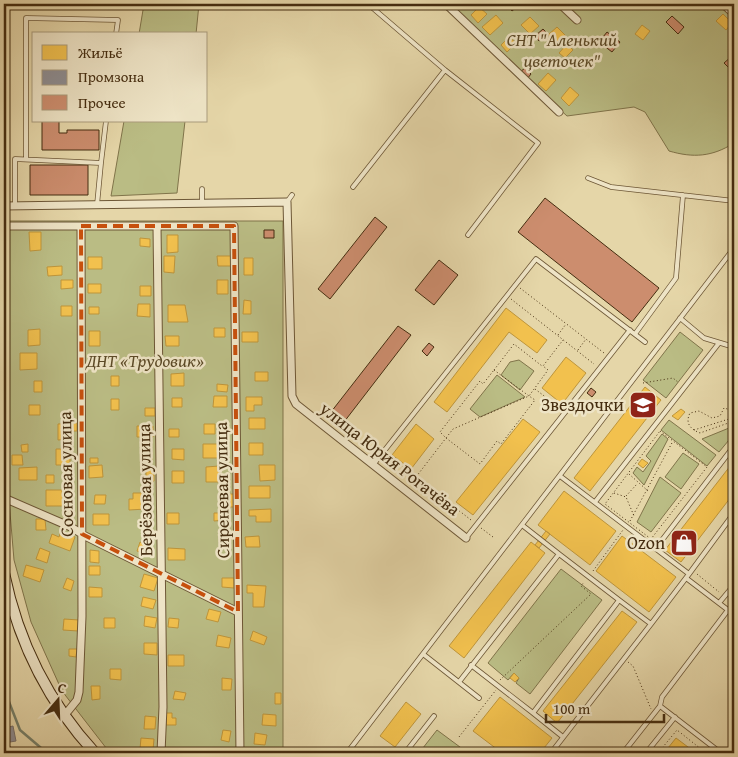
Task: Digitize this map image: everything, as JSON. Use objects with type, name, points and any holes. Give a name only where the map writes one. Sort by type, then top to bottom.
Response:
[{"type":"main road","points":[[4,573],[9,597],[30,656],[44,685],[64,716],[95,753]]},
{"type":"street","points":[[446,4],[560,112]]},
{"type":"street","points":[[560,4],[576,20]]},
{"type":"street","points":[[723,4],[734,14]]},
{"type":"street","points":[[4,206],[287,202]]},
{"type":"street","name":"улица Юрия Рогачёва","points":[[287,202],[292,396],[296,404],[466,538]]},
{"type":"street","points":[[4,226],[157,226]]},
{"type":"street","name":"Сосновая улица","points":[[64,716],[77,700],[80,692],[82,534],[81,226]]},
{"type":"street","name":"Сиреневая улица","points":[[157,226],[234,226],[240,753]]},
{"type":"street","name":"Берёзовая улица","points":[[157,226],[162,575],[161,753]]},
{"type":"street","points":[[4,498],[71,527],[238,612]]},
{"type":"lane","points":[[368,4],[445,70],[538,143],[468,235]]},
{"type":"lane","points":[[26,158],[26,18],[118,20],[116,32]]},
{"type":"lane","points":[[353,187],[445,70]]},
{"type":"lane","points":[[97,205],[106,122]]},
{"type":"lane","points":[[15,206],[15,159],[26,158],[101,163]]},
{"type":"lane","points":[[588,178],[611,187],[734,200]]},
{"type":"lane","points":[[202,189],[202,203]]},
{"type":"lane","points":[[287,202],[292,195]]},
{"type":"lane","points":[[635,334],[676,278],[683,195]]},
{"type":"lane","points":[[347,753],[734,248]]},
{"type":"lane","points":[[374,465],[536,259],[645,342]]},
{"type":"lane","points":[[680,318],[704,338],[734,348]]},
{"type":"lane","points":[[466,538],[630,330]]},
{"type":"lane","points":[[595,502],[719,343]]},
{"type":"lane","points":[[656,548],[734,446]]},
{"type":"lane","points":[[560,476],[628,524],[656,548],[690,572]]},
{"type":"lane","points":[[551,753],[734,513]]},
{"type":"lane","points":[[522,525],[651,624]]},
{"type":"lane","points":[[458,682],[559,554]]},
{"type":"lane","points":[[623,753],[655,713],[660,706],[662,698],[728,610],[686,578]]},
{"type":"lane","points":[[720,603],[734,585]]},
{"type":"lane","points":[[532,714],[619,600]]},
{"type":"lane","points":[[423,654],[479,698]]},
{"type":"lane","points":[[471,665],[563,737]]},
{"type":"lane","points":[[660,706],[721,753]]},
{"type":"lane","points":[[405,753],[434,716]]},
{"type":"lane","points":[[646,753],[675,717]]},
{"type":"path","points":[[595,365],[510,298],[519,287],[609,357]]},
{"type":"path","points":[[558,335],[566,324]]},
{"type":"path","points":[[578,351],[586,339]]},
{"type":"path","points":[[543,366],[563,340]]},
{"type":"path","points":[[416,477],[446,438],[453,429],[529,396],[548,370],[514,344],[483,384],[480,381],[440,432],[446,438],[480,464],[497,441],[501,444],[535,400],[529,396],[494,370]]},
{"type":"path","points":[[644,382],[673,378],[680,383]]},
{"type":"path","points":[[534,389],[560,409]]},
{"type":"path","points":[[734,411],[724,408],[720,416],[712,418],[699,411],[690,413],[687,423],[700,433],[734,421]]},
{"type":"path","points":[[694,430],[732,418],[734,414]]},
{"type":"path","points":[[660,431],[673,441],[706,467],[651,539],[628,524],[605,504],[660,431]]},
{"type":"path","points":[[459,737],[498,686],[502,676],[591,594],[581,586],[634,516],[673,441]]},
{"type":"path","points":[[387,455],[493,537]]},
{"type":"path","points":[[628,473],[648,491]]},
{"type":"path","points":[[626,497],[638,483]]},
{"type":"path","points":[[613,493],[626,497]]},
{"type":"path","points":[[626,497],[634,516]]},
{"type":"path","points":[[690,572],[725,596]]},
{"type":"path","points":[[624,658],[633,666],[649,707],[655,713]]},
{"type":"path","points":[[658,753],[677,730],[706,753]]},
{"type":"highlighted area","points":[[81,226],[234,226],[238,612],[82,534]]},
{"type":"green space","points":[[144,4],[199,4],[196,32],[139,32]]},
{"type":"green space","name":"СНТ \"Аленький цветочек\"","points":[[445,4],[734,4],[734,143],[710,154],[702,155],[686,155],[669,151],[645,112],[634,107],[567,116]]},
{"type":"green space","points":[[124,122],[185,122],[177,193],[111,196]]},
{"type":"green space","name":"ДНТ «Трудовик»","points":[[4,221],[283,221],[283,753],[110,753],[62,691],[31,622],[14,560],[8,489]]},
{"type":"green space","points":[[680,332],[703,350],[666,398],[643,380]]},
{"type":"green space","points":[[519,360],[534,371],[520,390],[501,375],[510,362]]},
{"type":"green space","points":[[497,375],[525,397],[480,417],[470,409]]},
{"type":"green space","points":[[669,420],[716,455],[707,466],[661,430]]},
{"type":"green space","points":[[734,426],[734,434],[719,452],[702,439]]},
{"type":"green space","points":[[662,434],[668,439],[644,485],[633,473],[637,467],[643,472],[651,461],[646,456]]},
{"type":"green space","points":[[683,453],[699,464],[681,489],[665,477]]},
{"type":"green space","points":[[660,477],[681,493],[651,532],[637,522]]},
{"type":"green space","points":[[561,569],[602,600],[530,694],[516,683],[519,678],[514,673],[508,680],[488,663]]},
{"type":"green space","points":[[437,730],[468,753],[419,753]]},
{"type":"building: Жильё","points":[[479,7],[487,14],[478,23],[471,15]]},
{"type":"building: Жильё","points":[[723,14],[732,23],[726,30],[716,21]]},
{"type":"building: Жильё","points":[[496,15],[503,23],[490,35],[482,27]]},
{"type":"building: Жильё","points":[[530,17],[539,26],[530,34],[521,25]]},
{"type":"building: Жильё","points":[[642,25],[650,31],[643,40],[635,34]]},
{"type":"building: Жильё","points":[[734,26],[734,39],[728,33]]},
{"type":"building: Жильё","points":[[557,27],[566,36],[556,44],[548,35]]},
{"type":"building: Жильё","points":[[509,37],[516,43],[507,52],[501,45]]},
{"type":"building: Жильё","points":[[567,44],[573,50],[565,58],[559,53]]},
{"type":"building: Жильё","points":[[548,73],[556,80],[546,91],[538,84]]},
{"type":"building: Жильё","points":[[570,87],[579,95],[569,106],[561,98]]},
{"type":"building: Жильё","points":[[29,232],[41,232],[41,250],[30,251]]},
{"type":"building: Жильё","points":[[167,235],[178,235],[178,252],[167,253]]},
{"type":"building: Жильё","points":[[140,238],[150,239],[150,247],[140,246]]},
{"type":"building: Жильё","points":[[164,256],[175,256],[174,273],[164,272]]},
{"type":"building: Жильё","points":[[217,256],[231,256],[231,266],[218,266]]},
{"type":"building: Жильё","points":[[88,257],[102,257],[102,269],[88,269]]},
{"type":"building: Жильё","points":[[244,258],[253,258],[253,275],[244,275]]},
{"type":"building: Жильё","points":[[62,266],[62,275],[48,276],[47,267]]},
{"type":"building: Жильё","points":[[61,280],[73,280],[73,288],[61,289]]},
{"type":"building: Жильё","points":[[217,280],[228,280],[228,294],[217,294]]},
{"type":"building: Жильё","points":[[88,284],[101,284],[101,293],[88,293]]},
{"type":"building: Жильё","points":[[140,286],[151,286],[151,296],[140,296]]},
{"type":"building: Жильё","points":[[244,300],[251,301],[251,314],[243,314]]},
{"type":"building: Жильё","points":[[138,304],[150,304],[150,317],[137,316]]},
{"type":"building: Жильё","points":[[168,305],[185,305],[188,322],[168,322]]},
{"type":"building: Жильё","points":[[61,306],[72,306],[72,316],[61,316]]},
{"type":"building: Жильё","points":[[89,307],[99,307],[99,314],[89,314]]},
{"type":"building: Жильё","points":[[506,308],[547,340],[537,353],[509,332],[447,412],[434,402]]},
{"type":"building: Жильё","points":[[214,328],[225,328],[225,337],[214,337]]},
{"type":"building: Жильё","points":[[40,329],[40,345],[28,346],[28,330]]},
{"type":"building: Жильё","points":[[89,331],[100,331],[100,346],[89,346]]},
{"type":"building: Жильё","points":[[242,332],[258,332],[258,342],[242,342]]},
{"type":"building: Жильё","points":[[165,336],[179,336],[179,346],[166,346]]},
{"type":"building: Жильё","points":[[20,353],[37,353],[37,369],[20,370]]},
{"type":"building: Жильё","points":[[183,357],[183,365],[173,365],[173,358]]},
{"type":"building: Жильё","points":[[566,357],[586,373],[562,404],[542,388]]},
{"type":"building: Жильё","points":[[255,372],[268,372],[268,381],[255,381]]},
{"type":"building: Жильё","points":[[184,373],[184,386],[171,386],[171,374]]},
{"type":"building: Жильё","points":[[111,376],[119,376],[119,386],[111,386]]},
{"type":"building: Жильё","points":[[34,381],[42,381],[42,392],[34,392]]},
{"type":"building: Жильё","points":[[217,384],[228,385],[227,392],[217,391]]},
{"type":"building: Жильё","points":[[645,387],[661,400],[590,491],[574,478]]},
{"type":"building: Жильё","points":[[214,396],[227,396],[227,407],[213,407]]},
{"type":"building: Жильё","points":[[246,397],[262,397],[262,405],[254,405],[254,411],[246,411]]},
{"type":"building: Жильё","points":[[172,398],[182,398],[182,407],[172,407]]},
{"type":"building: Жильё","points":[[111,399],[119,399],[119,410],[111,410]]},
{"type":"building: Жильё","points":[[29,405],[40,405],[40,415],[29,415]]},
{"type":"building: Жильё","points":[[145,408],[155,408],[155,416],[145,416]]},
{"type":"building: Жильё","points":[[681,409],[685,412],[678,420],[672,416]]},
{"type":"building: Жильё","points":[[249,418],[265,418],[265,429],[249,429]]},
{"type":"building: Жильё","points":[[523,419],[540,432],[473,515],[456,502]]},
{"type":"building: Жильё","points":[[77,423],[77,431],[72,431],[72,439],[58,440],[58,424]]},
{"type":"building: Жильё","points":[[204,424],[215,424],[215,434],[204,434]]},
{"type":"building: Жильё","points":[[416,424],[434,439],[411,469],[392,455]]},
{"type":"building: Жильё","points":[[137,426],[153,426],[153,437],[137,437]]},
{"type":"building: Жильё","points":[[169,429],[179,429],[179,437],[169,437]]},
{"type":"building: Жильё","points":[[249,443],[263,443],[263,455],[249,455]]},
{"type":"building: Жильё","points":[[28,444],[28,452],[22,452],[21,445]]},
{"type":"building: Жильё","points":[[203,444],[218,444],[218,458],[203,458]]},
{"type":"building: Жильё","points":[[56,449],[70,449],[70,465],[56,465]]},
{"type":"building: Жильё","points":[[172,449],[184,449],[184,460],[172,459]]},
{"type":"building: Жильё","points":[[142,452],[152,452],[152,463],[142,463]]},
{"type":"building: Жильё","points":[[12,455],[22,455],[23,465],[12,465]]},
{"type":"building: Жильё","points":[[90,458],[98,458],[98,463],[90,463]]},
{"type":"building: Жильё","points":[[642,459],[648,463],[643,468],[638,464]]},
{"type":"building: Жильё","points":[[734,461],[734,493],[681,562],[665,550]]},
{"type":"building: Жильё","points":[[102,465],[103,477],[89,478],[89,466]]},
{"type":"building: Жильё","points":[[259,465],[275,465],[275,480],[260,481]]},
{"type":"building: Жильё","points":[[146,466],[154,467],[154,481],[146,481]]},
{"type":"building: Жильё","points":[[219,466],[220,482],[206,482],[206,467]]},
{"type":"building: Жильё","points":[[37,467],[37,480],[19,480],[19,468]]},
{"type":"building: Жильё","points":[[172,471],[184,471],[184,483],[172,483]]},
{"type":"building: Жильё","points":[[46,475],[54,475],[54,483],[46,483]]},
{"type":"building: Жильё","points":[[249,486],[270,486],[270,498],[249,498]]},
{"type":"building: Жильё","points":[[46,490],[62,490],[63,506],[46,506]]},
{"type":"building: Жильё","points":[[564,491],[616,531],[590,565],[538,525]]},
{"type":"building: Жильё","points":[[133,493],[146,493],[146,509],[129,510],[129,499],[133,499]]},
{"type":"building: Жильё","points":[[226,494],[234,494],[235,507],[223,507],[223,500],[226,500]]},
{"type":"building: Жильё","points":[[95,495],[106,495],[105,504],[94,504]]},
{"type":"building: Жильё","points":[[271,509],[271,522],[256,522],[256,516],[249,516],[249,510]]},
{"type":"building: Жильё","points":[[167,513],[179,513],[179,524],[167,524]]},
{"type":"building: Жильё","points":[[214,513],[225,513],[225,520],[214,521]]},
{"type":"building: Жильё","points":[[93,514],[109,514],[109,525],[93,525]]},
{"type":"building: Жильё","points":[[36,519],[45,519],[46,530],[36,530]]},
{"type":"building: Жильё","points":[[61,531],[75,537],[70,551],[49,543],[52,534],[59,537]]},
{"type":"building: Жильё","points":[[546,531],[550,534],[539,548],[535,545]]},
{"type":"building: Жильё","points":[[259,536],[260,547],[246,547],[245,537]]},
{"type":"building: Жильё","points":[[622,536],[676,577],[649,612],[596,571]]},
{"type":"building: Жильё","points":[[145,541],[154,548],[151,557],[137,551],[140,542],[144,544]]},
{"type":"building: Жильё","points":[[531,542],[545,553],[464,658],[449,646]]},
{"type":"building: Жильё","points":[[40,548],[50,552],[47,563],[36,559]]},
{"type":"building: Жильё","points":[[168,548],[185,549],[185,560],[168,560]]},
{"type":"building: Жильё","points":[[90,550],[99,551],[99,563],[90,562]]},
{"type":"building: Жильё","points":[[26,565],[44,570],[40,582],[23,576]]},
{"type":"building: Жильё","points":[[89,566],[100,566],[100,575],[89,575]]},
{"type":"building: Жильё","points":[[144,574],[158,578],[154,591],[140,587]]},
{"type":"building: Жильё","points":[[67,578],[74,581],[71,591],[63,588]]},
{"type":"building: Жильё","points":[[222,578],[234,578],[234,588],[222,587]]},
{"type":"building: Жильё","points":[[247,585],[266,586],[264,607],[253,607],[253,593],[247,593]]},
{"type":"building: Жильё","points":[[89,587],[102,588],[102,597],[89,597]]},
{"type":"building: Жильё","points":[[143,597],[156,600],[153,609],[141,606]]},
{"type":"building: Жильё","points":[[209,609],[221,612],[218,622],[206,619]]},
{"type":"building: Жильё","points":[[622,611],[637,622],[557,723],[543,711]]},
{"type":"building: Жильё","points":[[145,616],[157,618],[155,628],[144,626]]},
{"type":"building: Жильё","points":[[104,618],[115,618],[115,628],[104,628]]},
{"type":"building: Жильё","points":[[169,618],[179,619],[178,628],[168,627]]},
{"type":"building: Жильё","points":[[64,619],[79,620],[78,631],[63,630]]},
{"type":"building: Жильё","points":[[253,631],[267,637],[264,645],[250,640]]},
{"type":"building: Жильё","points":[[218,635],[231,638],[229,648],[216,646]]},
{"type":"building: Жильё","points":[[144,643],[157,643],[157,655],[144,654]]},
{"type":"building: Жильё","points":[[69,649],[77,649],[76,657],[69,656]]},
{"type":"building: Жильё","points":[[168,655],[184,655],[184,666],[168,666]]},
{"type":"building: Жильё","points":[[110,669],[121,669],[121,680],[110,679]]},
{"type":"building: Жильё","points":[[514,673],[519,678],[515,682],[510,678]]},
{"type":"building: Жильё","points":[[222,678],[232,679],[231,690],[222,690]]},
{"type":"building: Жильё","points":[[91,686],[100,686],[100,699],[92,700]]},
{"type":"building: Жильё","points":[[175,691],[186,693],[184,700],[173,699]]},
{"type":"building: Жильё","points":[[275,693],[281,693],[281,704],[275,704]]},
{"type":"building: Жильё","points":[[500,697],[552,738],[540,753],[502,753],[473,731]]},
{"type":"building: Жильё","points":[[406,702],[421,714],[395,747],[380,736]]},
{"type":"building: Жильё","points":[[166,713],[172,713],[172,718],[176,718],[176,725],[166,725]]},
{"type":"building: Жильё","points":[[263,714],[276,715],[276,726],[262,725]]},
{"type":"building: Жильё","points":[[145,716],[156,717],[155,729],[144,729]]},
{"type":"building: Жильё","points":[[223,730],[231,731],[229,742],[221,740]]},
{"type":"building: Жильё","points":[[255,733],[267,735],[265,745],[254,744]]},
{"type":"building: Жильё","points":[[141,738],[154,739],[153,750],[140,749]]},
{"type":"building: Жильё","points":[[676,738],[696,753],[664,753]]},
{"type":"building: Промзона","points":[[13,726],[16,741],[4,743],[4,728]]},
{"type":"building: Промзона","points":[[9,746],[21,753],[5,753]]},
{"type":"building: Прочее","points":[[506,4],[516,4],[518,6],[512,11]]},
{"type":"building: Прочее","points":[[672,16],[684,27],[678,34],[666,22]]},
{"type":"building: Прочее","points":[[543,29],[548,34],[539,41],[535,36]]},
{"type":"building: Прочее","points":[[607,32],[620,42],[612,52],[599,42]]},
{"type":"building: Прочее","points":[[732,56],[734,66],[730,69],[724,63]]},
{"type":"building: Прочее","points":[[525,68],[531,74],[527,79],[520,72]]},
{"type":"building: Прочее","points":[[42,122],[59,122],[59,133],[67,133],[67,130],[99,130],[99,150],[42,150]]},
{"type":"building: Прочее","points":[[30,165],[88,165],[88,195],[30,195]]},
{"type":"building: Прочее","points":[[545,198],[659,288],[632,322],[518,232]]},
{"type":"building: Прочее","points":[[375,217],[387,227],[330,299],[318,289]]},
{"type":"building: Прочее","points":[[264,230],[274,230],[274,238],[264,238]]},
{"type":"building: Прочее","points":[[439,260],[458,275],[434,305],[415,290]]},
{"type":"building: Прочее","points":[[398,326],[411,335],[344,422],[331,412]]},
{"type":"building: Прочее","points":[[429,343],[434,347],[427,356],[422,351]]},
{"type":"building: Прочее","points":[[591,388],[596,392],[592,397],[587,393]]},
{"type":"waterway","points":[[4,689],[20,730],[47,753]]},
{"type":"place","name":"Звездочки","points":[[643,405]]},
{"type":"place","name":"Ozon","points":[[684,543]]}]
